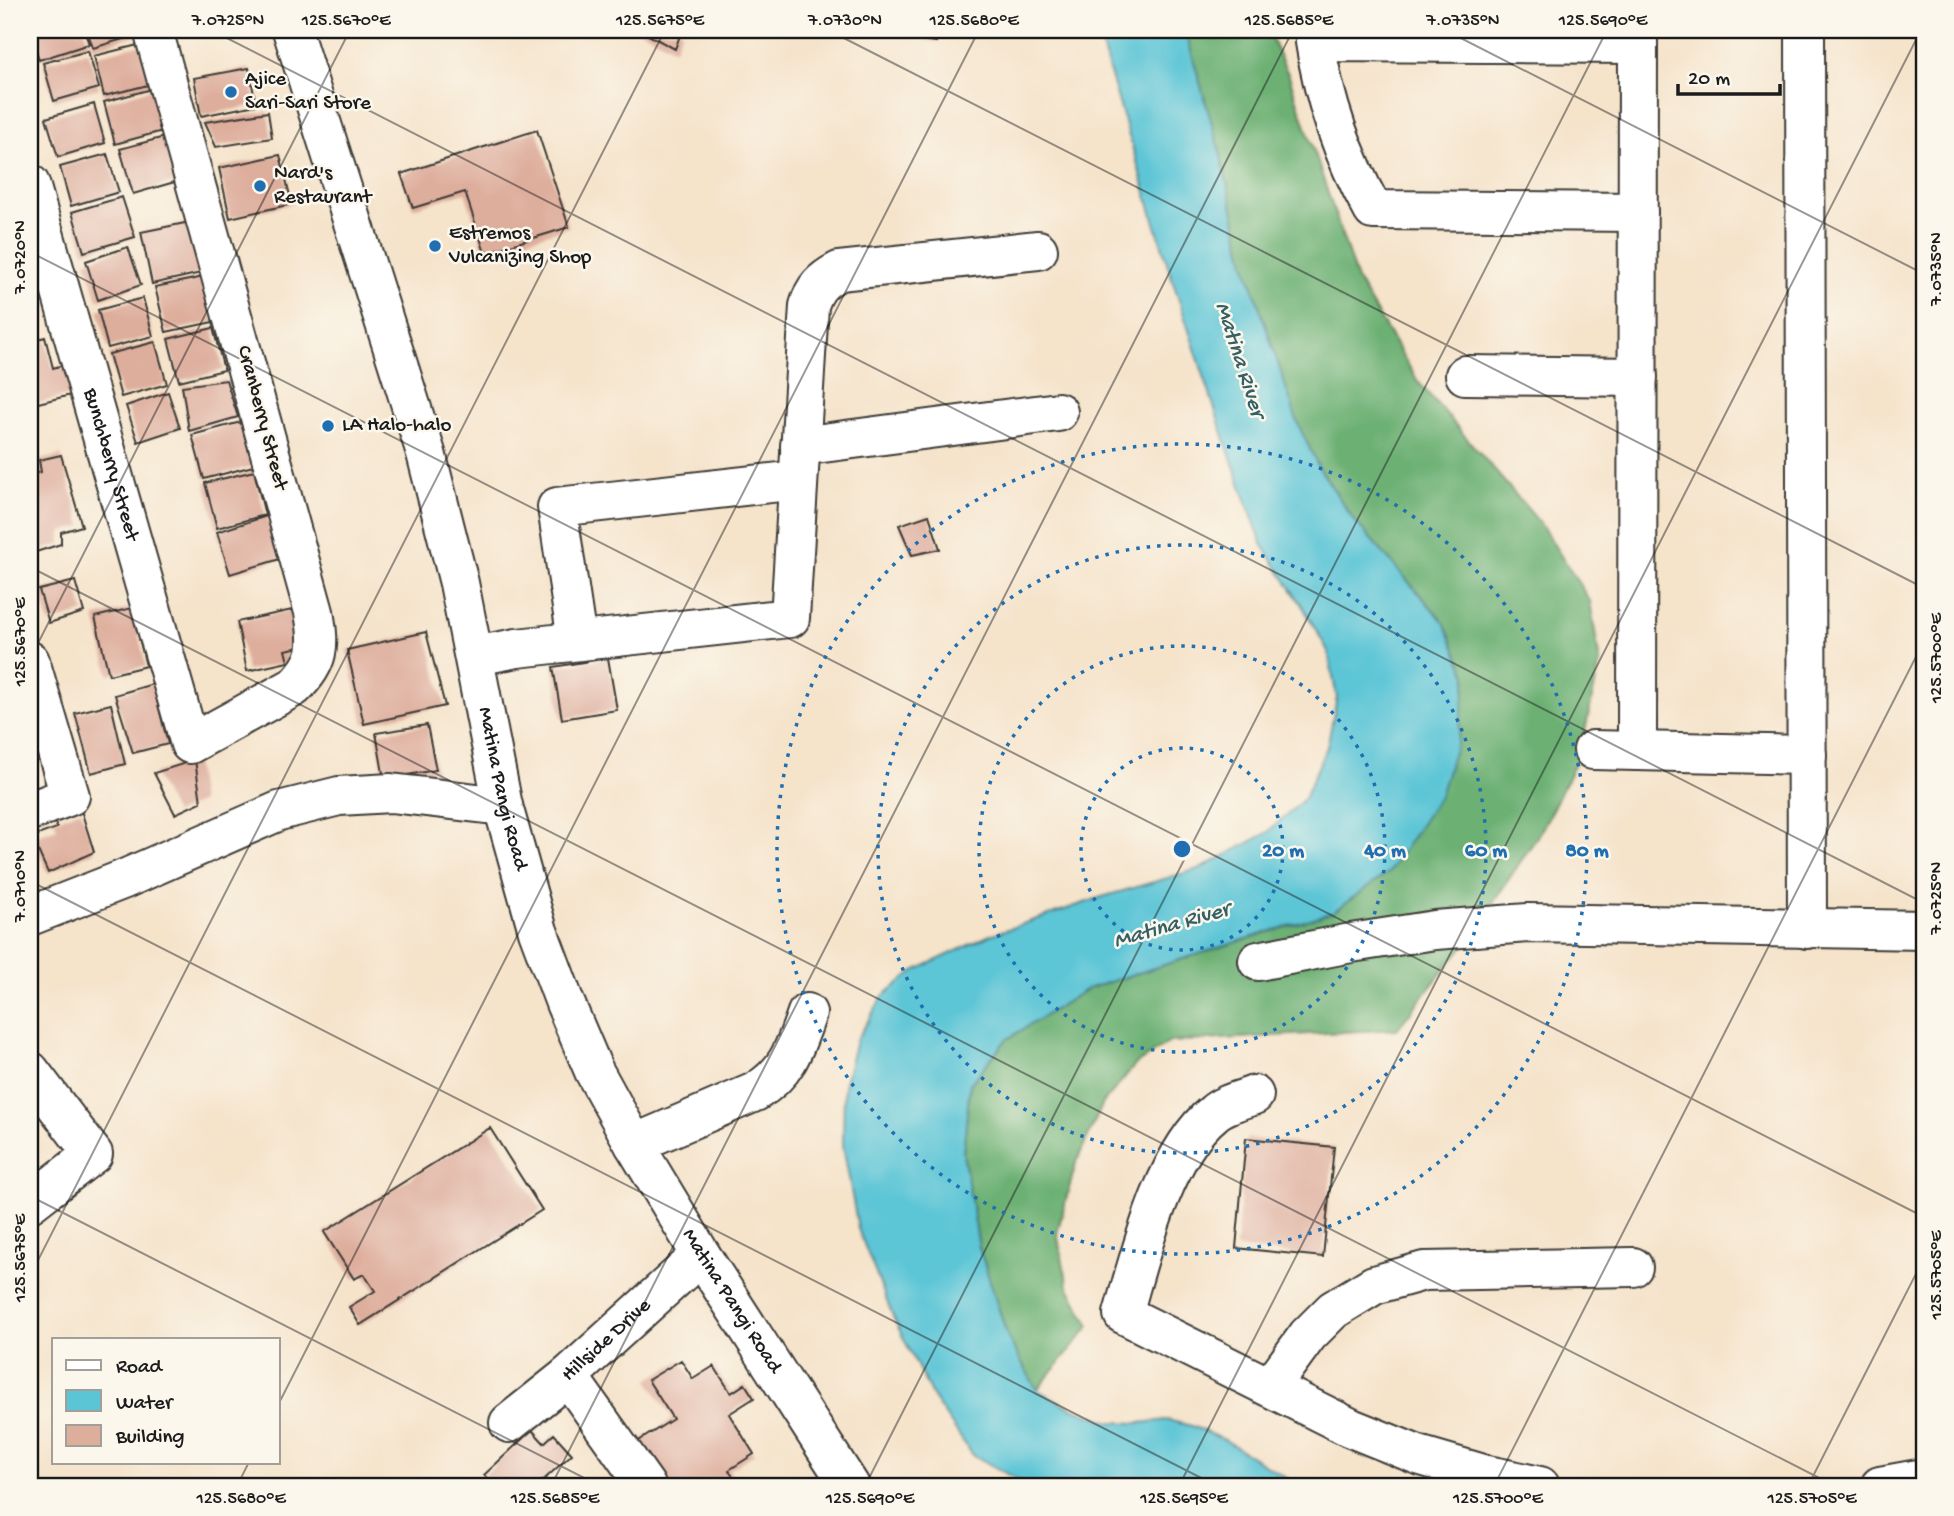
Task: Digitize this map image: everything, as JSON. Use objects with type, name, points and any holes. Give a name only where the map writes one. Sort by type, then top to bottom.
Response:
[{"type":"street","name":"Cranberry Street","points":[[153,30],[314,612],[318,637],[316,659],[308,673],[294,687],[190,744]]},
{"type":"street","name":"Matina Pangi Road","points":[[292,30],[426,453],[475,656],[503,806],[538,932],[565,1003],[594,1071],[634,1144],[701,1255],[850,1486]]},
{"type":"street","points":[[1805,30],[1807,929]]},
{"type":"street","points":[[1637,751],[1638,377],[1638,212],[1638,37],[1315,42],[1320,73],[1342,144],[1373,210],[1638,212]]},
{"type":"street","name":"Bunchberry Street","points":[[30,184],[190,744]]},
{"type":"street","points":[[475,656],[790,618],[809,306],[814,291],[825,278],[839,271],[1038,250]]},
{"type":"street","points":[[1465,375],[1638,377]]},
{"type":"street","points":[[577,642],[557,508],[1058,412]]},
{"type":"street","points":[[30,661],[70,796],[30,811]]},
{"type":"street","points":[[1593,750],[1807,755]]},
{"type":"street","points":[[30,916],[122,880],[279,811],[339,796],[391,793],[503,806]]},
{"type":"street","points":[[1258,961],[1435,930],[1528,923],[1910,930]]},
{"type":"street","points":[[634,1144],[771,1083],[784,1068],[794,1049],[807,1013]]},
{"type":"street","points":[[30,1070],[93,1154],[30,1203]]},
{"type":"street","points":[[1254,1096],[1216,1111],[1193,1133],[1156,1207],[1123,1314],[1351,1427],[1418,1455],[1483,1474],[1540,1486]]},
{"type":"street","name":"Hillside Drive","points":[[509,1423],[568,1376],[701,1255]]},
{"type":"street","points":[[1270,1387],[1308,1335],[1333,1310],[1374,1285],[1424,1271],[1633,1267]]},
{"type":"street","points":[[568,1376],[646,1486]]},
{"type":"street","points":[[1880,1486],[1924,1478]]},
{"type":"green space","points":[[1185,30],[1267,30],[1289,76],[1357,280],[1419,383],[1540,523],[1590,601],[1600,662],[1580,754],[1541,831],[1471,936],[1397,1029],[1170,1042],[1136,1064],[1103,1103],[1076,1163],[1057,1233],[1068,1286],[1090,1326],[1037,1390],[1008,1338],[979,1247],[963,1153],[970,1084],[1006,1040],[1087,989],[1333,912],[1444,622],[1353,519],[1318,466],[1298,424],[1245,263],[1221,156]]},
{"type":"water","name":"Matina River","points":[[1097,30],[1185,30],[1221,156],[1245,263],[1298,424],[1318,466],[1353,519],[1444,622],[1467,676],[1457,743],[1440,795],[1389,872],[1333,912],[1087,989],[1006,1040],[970,1084],[963,1153],[979,1247],[1008,1338],[1037,1390],[1072,1408],[1110,1422],[1167,1420],[1192,1426],[1225,1440],[1299,1486],[1028,1486],[972,1454],[933,1398],[894,1319],[858,1229],[843,1145],[844,1086],[856,1041],[883,996],[914,971],[990,935],[1102,897],[1202,868],[1267,833],[1304,799],[1327,747],[1337,698],[1328,651],[1262,544],[1172,279]]},
{"type":"building","points":[[30,30],[84,30],[89,44],[39,60]]},
{"type":"building","points":[[87,30],[142,30],[143,33],[93,48]]},
{"type":"building","points":[[639,30],[682,30],[675,49]]},
{"type":"building","points":[[867,30],[938,30],[936,42]]},
{"type":"building","points":[[146,43],[156,83],[104,96],[94,56]]},
{"type":"building","points":[[88,51],[99,88],[54,101],[43,63]]},
{"type":"building","points":[[249,68],[256,105],[201,116],[194,78]]},
{"type":"building","points":[[155,88],[166,130],[115,144],[104,102]]},
{"type":"building","points":[[94,104],[105,143],[58,157],[46,118]]},
{"type":"building","points":[[268,112],[272,138],[216,147],[205,122]]},
{"type":"building","points":[[537,130],[569,227],[485,253],[465,192],[413,208],[401,174]]},
{"type":"building","points":[[172,135],[185,179],[133,194],[120,149]]},
{"type":"building","points":[[107,154],[119,192],[71,206],[60,167]]},
{"type":"building","points":[[280,155],[292,204],[230,218],[219,168]]},
{"type":"building","points":[[122,197],[135,237],[84,252],[72,212]]},
{"type":"building","points":[[190,222],[201,273],[152,284],[141,232]]},
{"type":"building","points":[[128,247],[141,285],[98,300],[86,261]]},
{"type":"building","points":[[204,277],[213,322],[166,332],[155,287]]},
{"type":"building","points":[[143,298],[153,336],[108,348],[98,310]]},
{"type":"building","points":[[213,328],[224,370],[179,381],[168,339]]},
{"type":"building","points":[[45,337],[53,368],[67,364],[75,394],[30,405],[30,341]]},
{"type":"building","points":[[155,342],[167,384],[121,397],[109,354]]},
{"type":"building","points":[[226,380],[238,417],[189,431],[182,386]]},
{"type":"building","points":[[168,392],[180,428],[138,442],[126,406]]},
{"type":"building","points":[[241,422],[253,466],[204,479],[192,435]]},
{"type":"building","points":[[61,455],[82,526],[61,532],[61,544],[36,552],[30,536],[30,519],[33,517],[30,507],[30,475],[41,472],[39,460]]},
{"type":"building","points":[[254,471],[265,515],[217,528],[205,483]]},
{"type":"building","points":[[929,515],[940,549],[912,555],[899,525]]},
{"type":"building","points":[[267,516],[280,559],[230,574],[217,532]]},
{"type":"building","points":[[75,581],[84,612],[49,623],[39,590]]},
{"type":"building","points":[[132,608],[146,666],[109,675],[95,617]]},
{"type":"building","points":[[297,609],[305,646],[285,650],[288,662],[247,671],[237,622]]},
{"type":"building","points":[[426,632],[445,706],[364,724],[347,650]]},
{"type":"building","points":[[608,658],[617,710],[562,719],[553,667]]},
{"type":"building","points":[[153,684],[168,744],[133,753],[115,695]]},
{"type":"building","points":[[111,704],[125,764],[91,773],[75,713]]},
{"type":"building","points":[[427,725],[436,770],[384,779],[376,733]]},
{"type":"building","points":[[195,760],[201,802],[175,814],[154,773]]},
{"type":"building","points":[[81,810],[94,852],[48,873],[32,837],[57,828],[54,820]]},
{"type":"building","points":[[490,1128],[542,1210],[360,1325],[349,1307],[375,1291],[364,1274],[354,1279],[324,1232]]},
{"type":"building","points":[[1246,1138],[1334,1147],[1323,1257],[1236,1248]]},
{"type":"building","points":[[681,1360],[693,1379],[714,1366],[731,1393],[745,1384],[754,1398],[729,1414],[754,1454],[729,1470],[733,1477],[719,1486],[661,1486],[634,1444],[673,1419],[648,1380]]},
{"type":"building","points":[[532,1430],[544,1443],[554,1434],[572,1454],[537,1486],[494,1486],[484,1475]]},
{"type":"place","name":"Ajice Sari-Sari Store","points":[[231,92]]},
{"type":"place","name":"Nard's Restaurant","points":[[260,186]]},
{"type":"place","name":"Estremos Vulcanizing Shop","points":[[435,246]]},
{"type":"place","name":"LA Halo-halo","points":[[328,426]]}]
